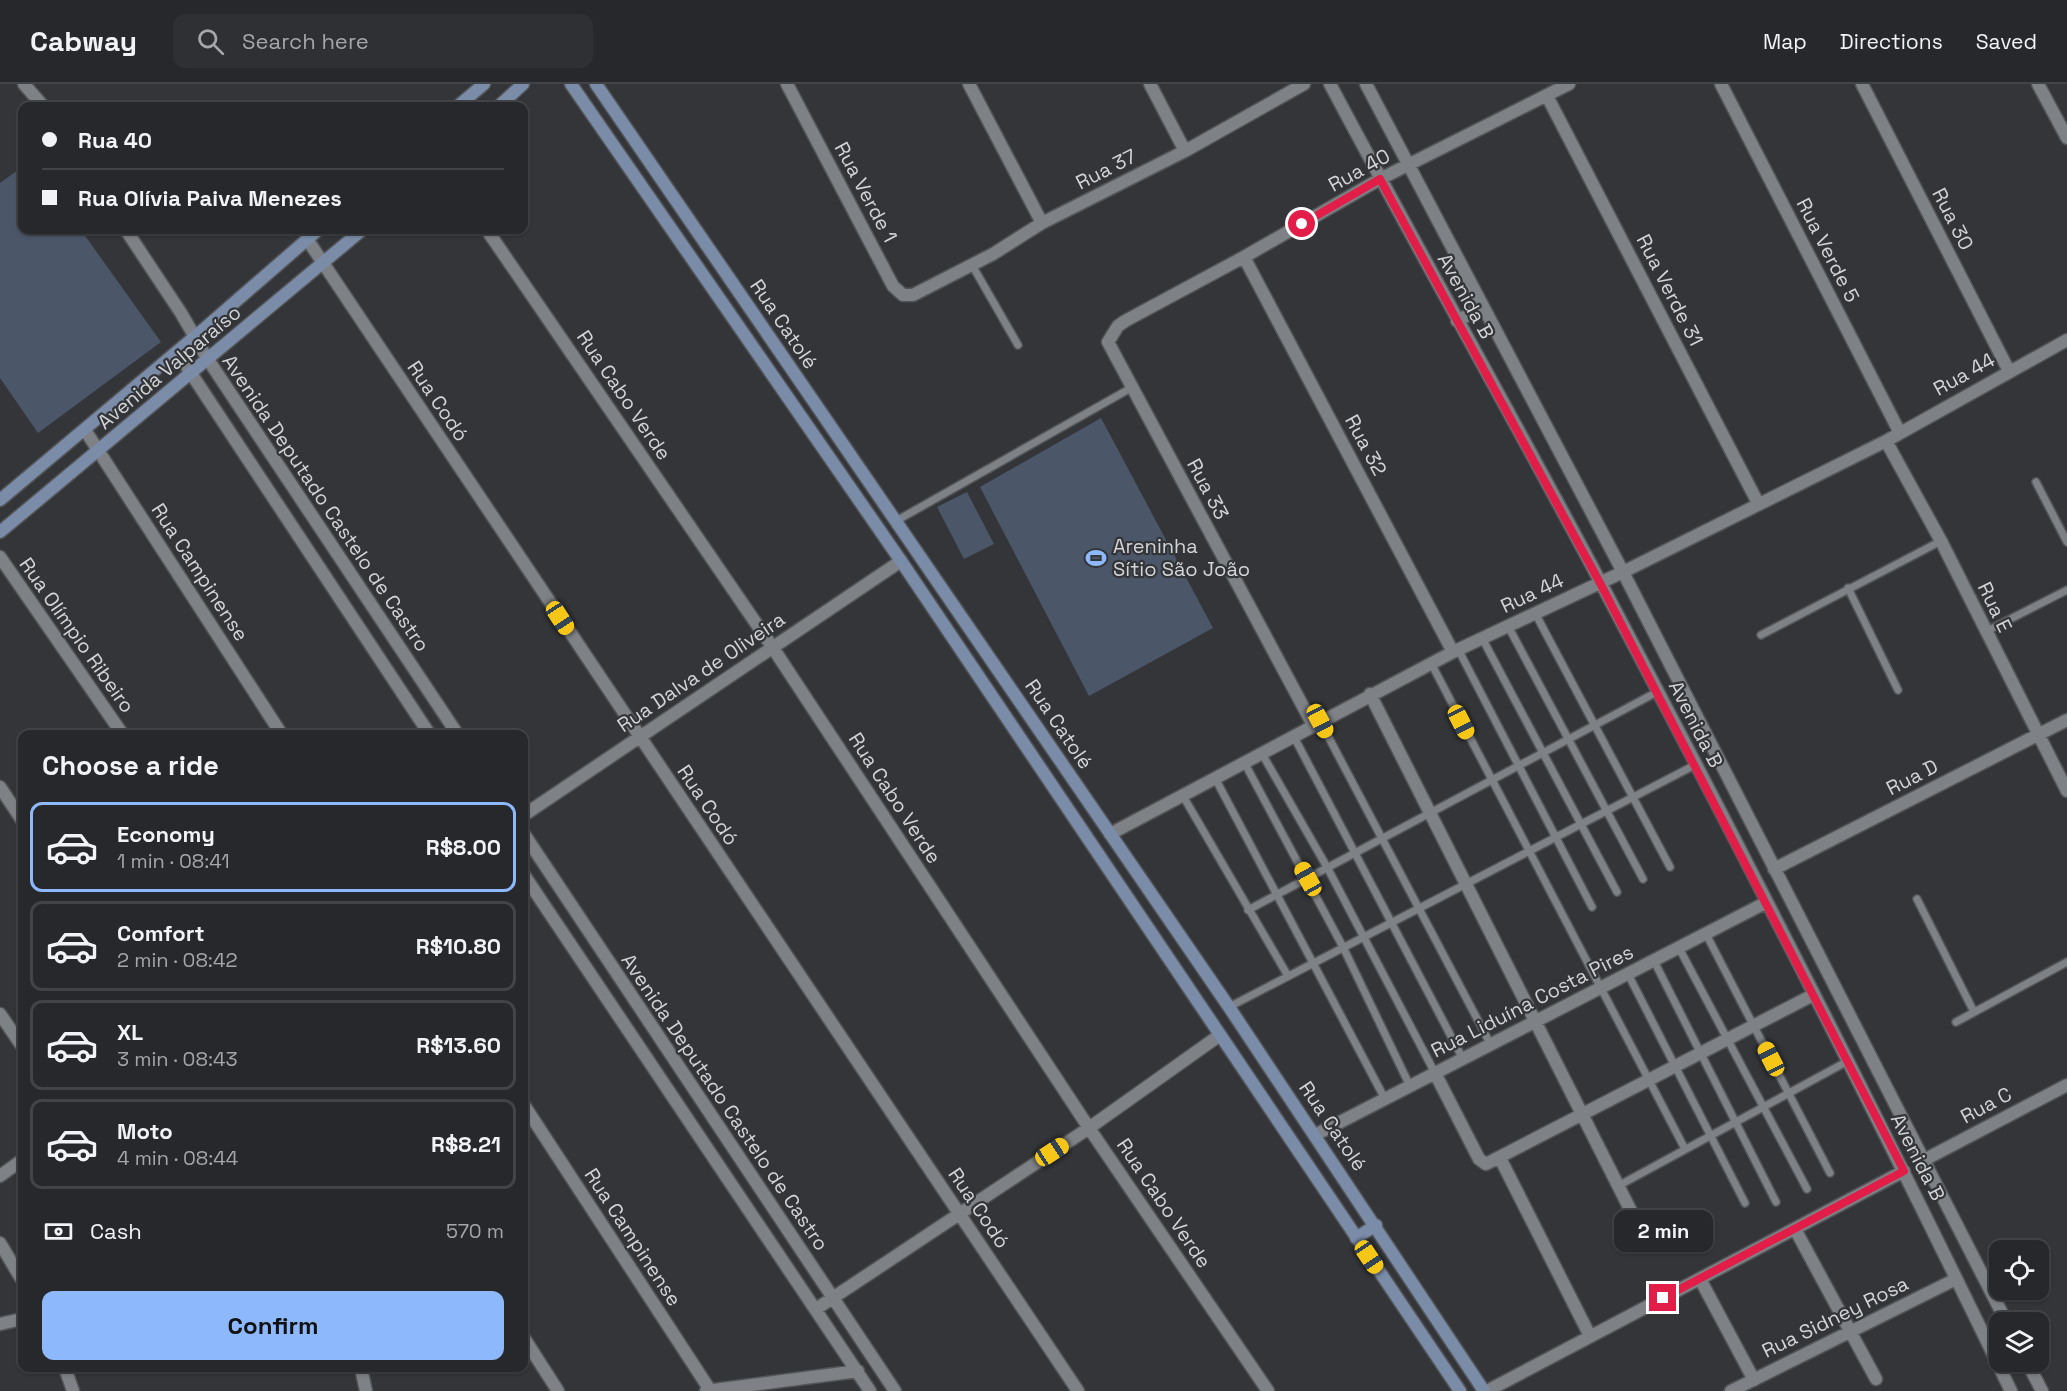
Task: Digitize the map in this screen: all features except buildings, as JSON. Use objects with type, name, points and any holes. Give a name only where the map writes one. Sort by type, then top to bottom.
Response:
[{"type":"street","points":[[24,84],[40,102]]},
{"type":"street","points":[[463,102],[484,84]]},
{"type":"street","points":[[503,102],[523,84]]},
{"type":"street","name":"Rua Catolé","points":[[572,84],[901,561],[1460,1391]]},
{"type":"street","name":"Rua Catolé","points":[[596,84],[1229,1006],[1485,1391]]},
{"type":"street","name":"Rua Verde 1","points":[[787,84],[893,286],[903,295],[913,295],[926,290]]},
{"type":"street","points":[[969,84],[1042,223]]},
{"type":"street","points":[[1150,84],[1185,151]]},
{"type":"street","name":"Rua 37","points":[[926,290],[1042,223],[1185,151],[1304,84]]},
{"type":"street","name":"Avenida B","points":[[1330,84],[1600,583],[1767,902],[1904,1171],[2011,1391]]},
{"type":"street","name":"Avenida B","points":[[1366,84],[1623,572],[2001,1312]]},
{"type":"street","name":"Rua 40","points":[[1112,334],[1125,321],[1244,257],[1380,179],[1569,84]]},
{"type":"street","name":"Rua Verde 5","points":[[1721,84],[1900,433]]},
{"type":"street","name":"Rua 30","points":[[1862,84],[2009,371]]},
{"type":"street","points":[[2038,84],[2067,138]]},
{"type":"street","name":"Rua Verde 31","points":[[1547,96],[1758,502]]},
{"type":"street","name":"Avenida Deputado Castelo de Castro","points":[[129,234],[207,358],[455,730]]},
{"type":"street","name":"Avenida Valparaíso","points":[[0,500],[177,352],[313,234]]},
{"type":"street","name":"Avenida Valparaíso","points":[[0,532],[99,452],[190,372],[357,234]]},
{"type":"street","name":"Rua Cabo Verde","points":[[490,234],[773,648],[1089,1128],[1268,1391]]},
{"type":"street","name":"Rua Codó","points":[[307,239],[1078,1391]]},
{"type":"street","name":"Rua 32","points":[[1244,257],[1455,650]]},
{"type":"street","points":[[1457,321],[1483,307]]},
{"type":"street","name":"Rua 33","points":[[1112,334],[1108,342],[1110,349],[1316,723]]},
{"type":"street","name":"Rua 44","points":[[1110,834],[1455,650],[1623,572],[1758,502],[1886,441],[2067,340]]},
{"type":"street","name":"Avenida Deputado Castelo de Castro","points":[[177,352],[427,730]]},
{"type":"street","name":"Rua Campinense","points":[[85,430],[279,730]]},
{"type":"street","name":"Rua E","points":[[1886,441],[1941,541],[2067,791]]},
{"type":"street","name":"Rua Olímpio Ribeiro","points":[[0,557],[120,730]]},
{"type":"street","name":"Rua Dalva de Oliveira","points":[[528,812],[901,561]]},
{"type":"street","points":[[1370,694],[1638,1225]]},
{"type":"street","name":"Rua D","points":[[1774,869],[2067,720]]},
{"type":"street","points":[[0,787],[18,814]]},
{"type":"street","name":"Avenida Deputado Castelo de Castro","points":[[528,840],[895,1391]]},
{"type":"street","name":"Avenida Deputado Castelo de Castro","points":[[528,881],[870,1391]]},
{"type":"street","name":"Rua Liduína Costa Pires","points":[[1315,1135],[1767,902]]},
{"type":"street","points":[[1435,1073],[1482,1163],[1500,1158],[1813,995]]},
{"type":"street","points":[[0,1014],[18,1040]]},
{"type":"street","points":[[816,1309],[959,1212],[1089,1128],[1220,1035]]},
{"type":"street","name":"Rua C","points":[[1924,1160],[2067,1085]]},
{"type":"street","name":"Rua Campinense","points":[[528,1111],[708,1391]]},
{"type":"street","points":[[1500,1158],[1590,1336]]},
{"type":"street","points":[[0,1176],[18,1163]]},
{"type":"street","points":[[1485,1391],[1904,1171]]},
{"type":"street","points":[[756,1220],[773,1209]]},
{"type":"street","points":[[1356,1238],[1376,1225]]},
{"type":"street","points":[[1795,1229],[1876,1379]]},
{"type":"street","points":[[0,1243],[18,1273]]},
{"type":"street","points":[[1700,1279],[1754,1380]]},
{"type":"street","name":"Rua Sidney Rosa","points":[[1731,1391],[1956,1279]]},
{"type":"street","points":[[0,1324],[18,1320]]},
{"type":"street","points":[[528,1344],[558,1391]]},
{"type":"street","points":[[708,1391],[858,1371]]},
{"type":"street","points":[[66,1372],[73,1391]]},
{"type":"street","points":[[362,1372],[366,1391]]},
{"type":"street","points":[[2032,1372],[2042,1391]]},
{"type":"lane","points":[[972,265],[1018,345]]},
{"type":"lane","points":[[896,521],[1131,388]]},
{"type":"lane","points":[[2036,482],[2067,542]]},
{"type":"lane","points":[[1761,635],[1941,541]]},
{"type":"lane","points":[[1848,588],[1898,690]]},
{"type":"lane","points":[[1985,632],[2067,590]]},
{"type":"lane","points":[[1535,613],[1670,867]]},
{"type":"lane","points":[[1508,626],[1643,879]]},
{"type":"lane","points":[[1482,638],[1617,892]]},
{"type":"lane","points":[[1455,650],[1592,907]]},
{"type":"lane","points":[[1431,663],[1685,1149]]},
{"type":"lane","points":[[1248,910],[1569,741],[1657,692]]},
{"type":"lane","points":[[1316,723],[1384,838],[1491,1045]]},
{"type":"lane","points":[[1293,735],[1463,1059]]},
{"type":"lane","points":[[1261,752],[1327,867],[1435,1073]]},
{"type":"lane","points":[[1244,762],[1343,947],[1410,1086]]},
{"type":"lane","points":[[1229,1006],[1529,853],[1695,765]]},
{"type":"lane","points":[[1215,778],[1385,1099]]},
{"type":"lane","points":[[1184,796],[1288,976]]},
{"type":"lane","points":[[1917,899],[1974,1011]]},
{"type":"lane","points":[[1706,934],[1830,1173]]},
{"type":"lane","points":[[1679,948],[1807,1189]]},
{"type":"lane","points":[[1654,961],[1776,1202]]},
{"type":"lane","points":[[1956,1022],[2067,962]]},
{"type":"lane","points":[[1628,974],[1745,1203]]},
{"type":"lane","points":[[1618,1186],[1848,1061]]},
{"type":"shaded area","points":[[18,170],[18,234],[84,234],[161,342],[38,433],[0,378],[0,183]]},
{"type":"shaded area","name":"Areninha Sítio São João","points":[[1101,418],[1213,628],[1089,696],[980,487]]},
{"type":"shaded area","points":[[967,492],[994,544],[964,559],[937,507]]},
{"type":"place","name":"Areninha Sítio São João","points":[[1096,558]]},
{"type":"route","points":[[1302,224],[1380,179],[1600,583],[1767,902],[1904,1171],[1663,1298]]}]
